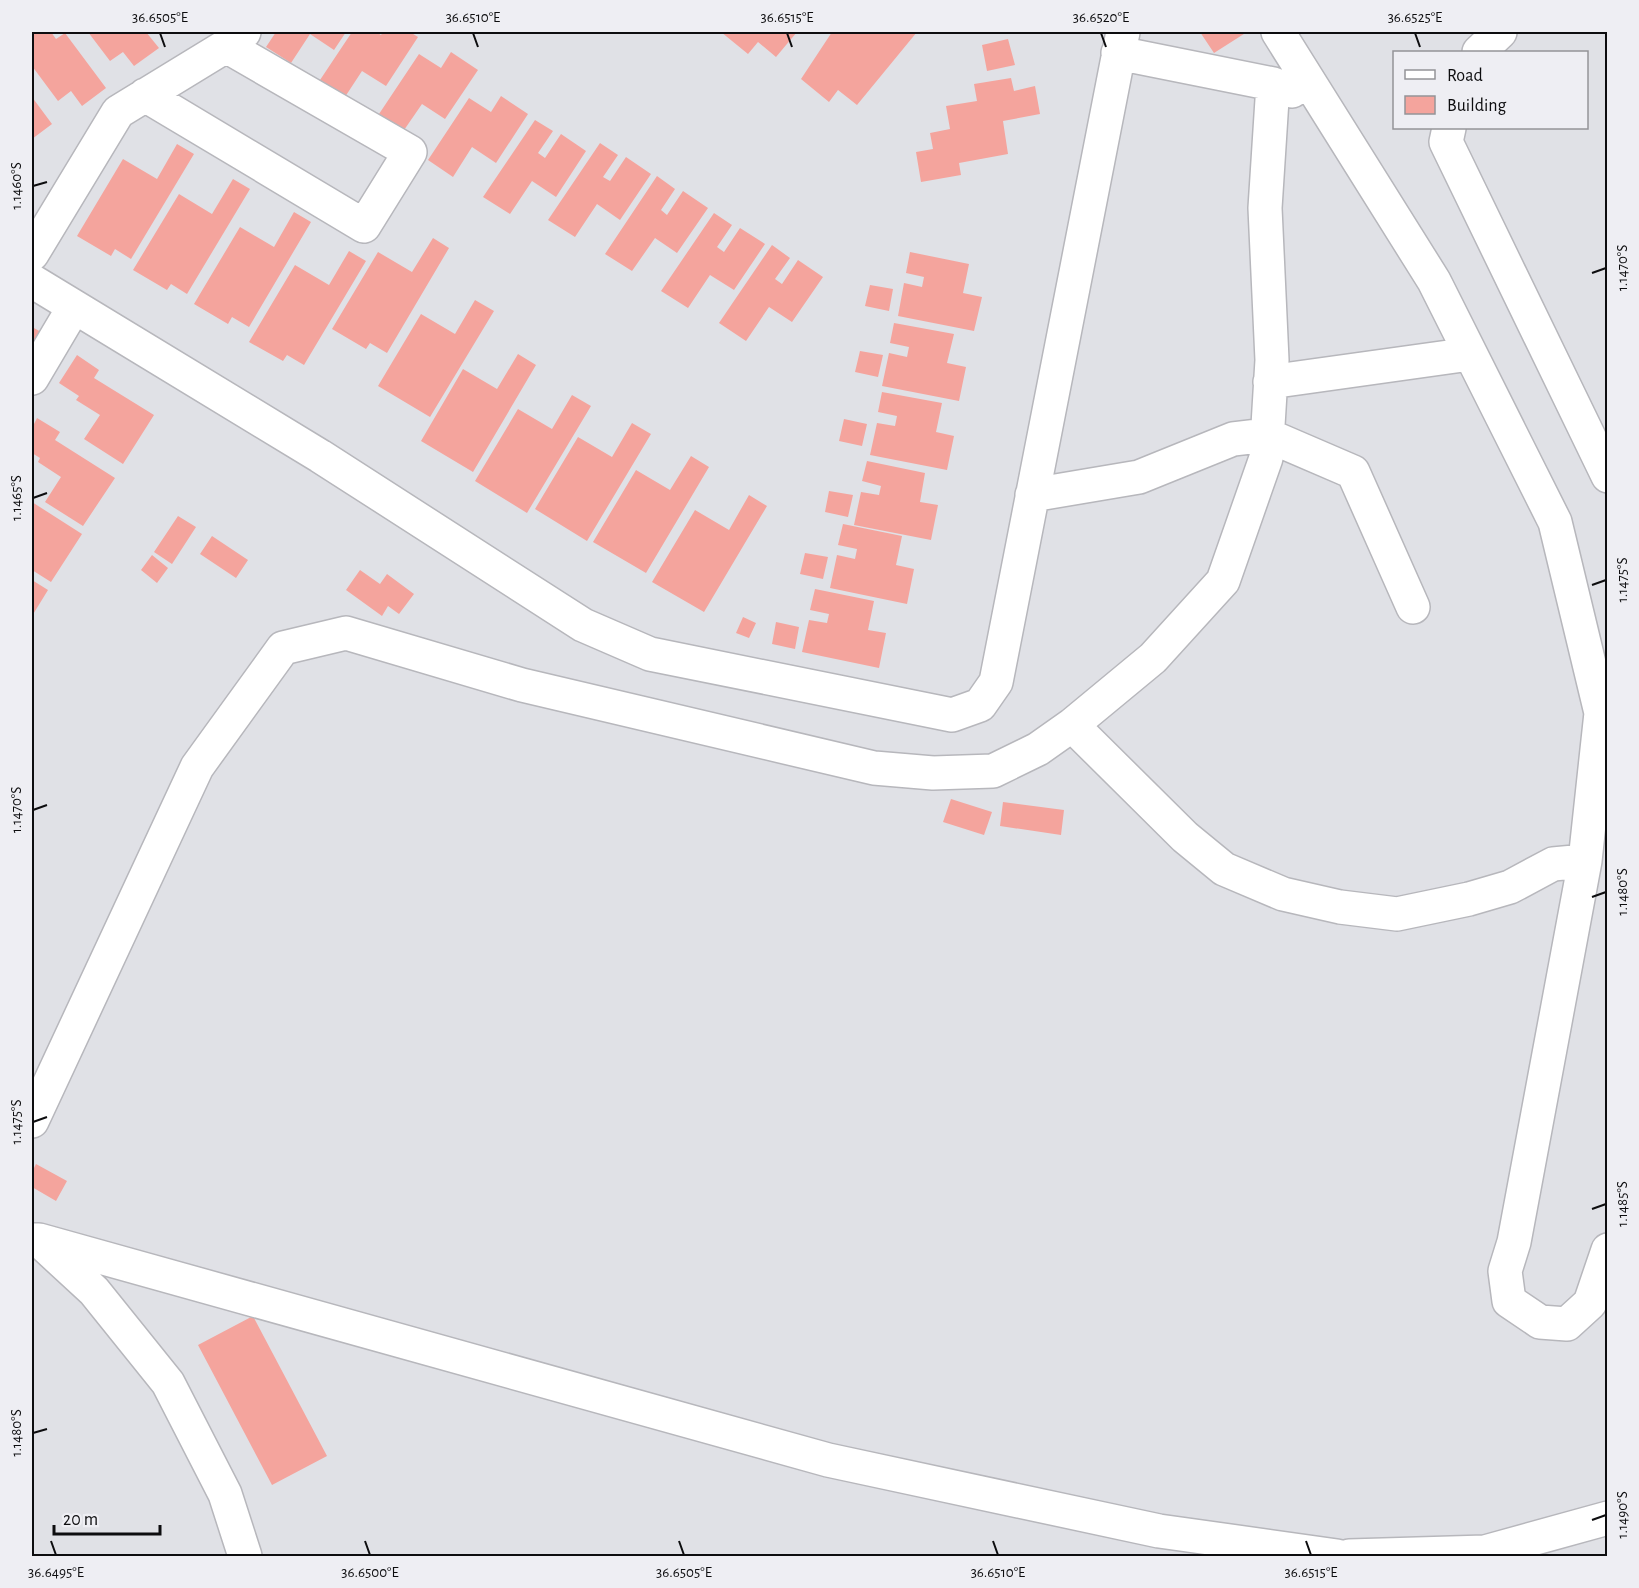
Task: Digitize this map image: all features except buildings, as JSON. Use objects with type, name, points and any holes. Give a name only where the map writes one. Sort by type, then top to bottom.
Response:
[{"type":"street","points":[[1278,32],[1434,281],[1555,522],[1601,713],[1585,861],[1516,1231],[1505,1271],[1509,1300],[1540,1322],[1567,1324],[1590,1303],[1608,1250]]},
{"type":"street","points":[[1480,51],[1500,32]]},
{"type":"street","points":[[32,254],[118,112],[145,95],[235,39],[410,152],[364,226],[145,95]]},
{"type":"street","points":[[32,282],[320,456],[583,626],[650,654],[952,715],[980,705],[996,682],[1120,42],[1273,84],[1322,102]]},
{"type":"street","points":[[32,1121],[197,767],[283,648],[346,633],[522,685],[874,768],[933,773],[993,771],[1038,749],[1072,725],[1153,658],[1223,581],[1266,458],[1272,360],[1265,207],[1273,84]]},
{"type":"street","points":[[1449,129],[1446,142],[1608,476]]},
{"type":"street","points":[[32,378],[74,307]]},
{"type":"street","points":[[1270,382],[1470,354]]},
{"type":"street","points":[[1032,495],[1139,477],[1233,439],[1267,435],[1353,472],[1413,607]]},
{"type":"street","points":[[1072,725],[1185,837],[1224,869],[1283,894],[1340,907],[1397,914],[1469,899],[1510,887],[1553,864],[1585,861]]},
{"type":"street","points":[[34,1237],[94,1291],[168,1383],[225,1494],[245,1557]]},
{"type":"street","points":[[34,1237],[828,1460],[1160,1531],[1336,1557]]},
{"type":"street","points":[[1349,1557],[1485,1552],[1608,1518]]}]
